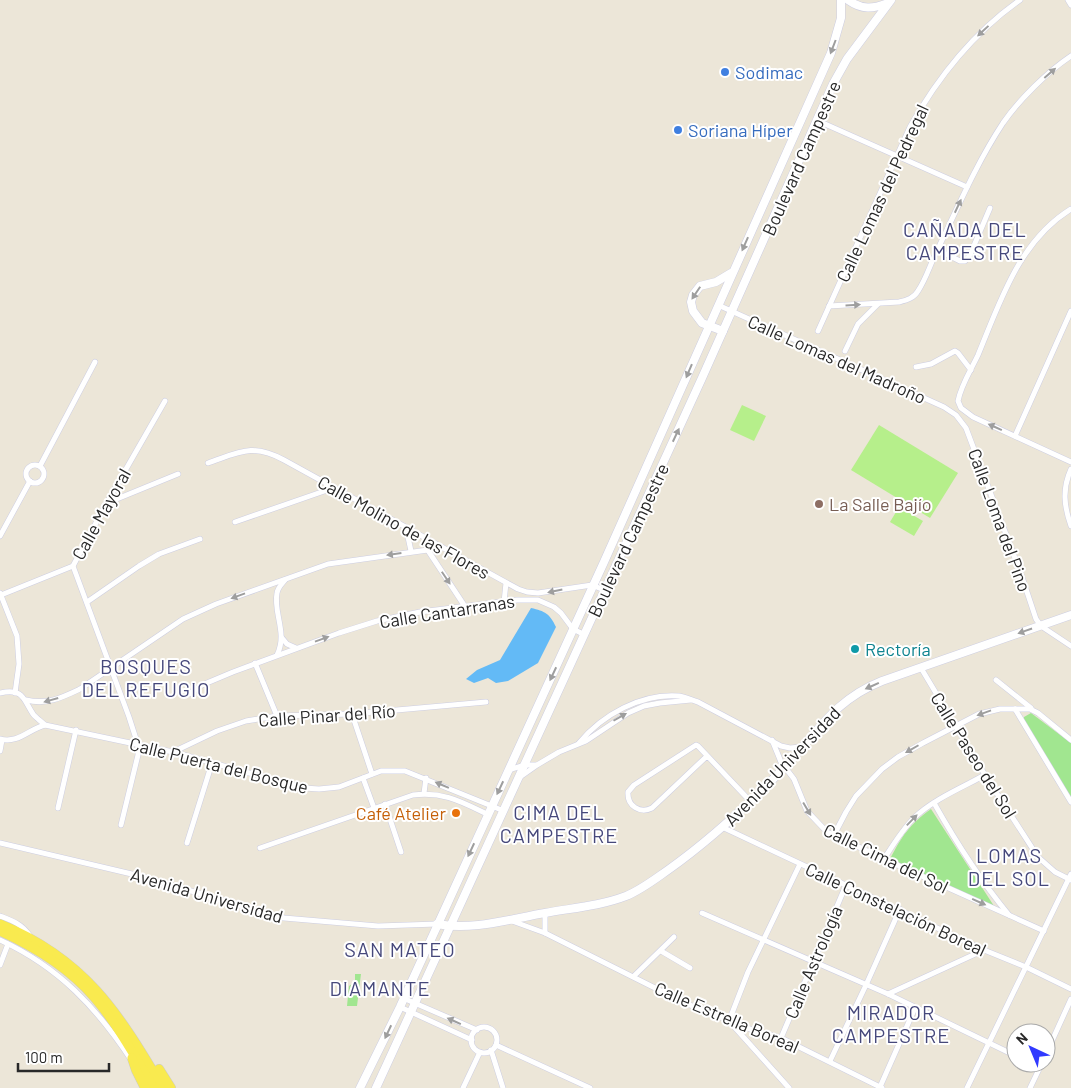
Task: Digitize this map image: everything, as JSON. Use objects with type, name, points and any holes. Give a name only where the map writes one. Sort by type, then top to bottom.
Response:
[{"type":"main road","points":[[0,924],[30,936],[64,959],[83,975],[113,1009],[154,1088]]},
{"type":"main road","points":[[0,931],[39,950],[78,981],[107,1013],[163,1088]]},
{"type":"main road","points":[[134,1048],[133,1062],[145,1088]]},
{"type":"main road","points":[[134,1048],[152,1059],[171,1088]]},
{"type":"street","name":"Boulevard Campestre","points":[[360,1088],[400,1007],[645,472],[731,273],[833,47],[841,18],[841,0]]},
{"type":"street","points":[[848,0],[860,7],[868,8],[874,8],[889,2]]},
{"type":"street","name":"Calle Lomas del Pedregal","points":[[818,331],[923,103],[942,75],[979,34],[1020,0]]},
{"type":"street","points":[[1068,0],[1071,5]]},
{"type":"street","name":"Boulevard Campestre","points":[[376,1088],[526,765],[723,332],[816,120],[847,59],[889,2]]},
{"type":"street","points":[[829,306],[899,302],[908,300],[918,292],[967,187],[1004,122],[1023,99],[1071,56]]},
{"type":"street","points":[[816,120],[967,187]]},
{"type":"street","points":[[938,250],[960,261],[965,261],[970,255],[990,208]]},
{"type":"street","points":[[1071,209],[1036,239],[1023,256],[1010,280],[958,398],[958,404],[972,417],[1071,462]]},
{"type":"street","points":[[723,332],[708,327],[700,321],[693,312],[691,302],[693,294],[700,286],[716,282],[731,273]]},
{"type":"street","points":[[845,351],[858,324],[878,304]]},
{"type":"street","name":"Calle Lomas del Madroño","points":[[717,305],[944,407],[956,415]]},
{"type":"street","points":[[1015,436],[1071,311]]},
{"type":"street","points":[[916,367],[931,364],[955,351],[958,352],[971,370]]},
{"type":"street","points":[[40,466],[95,362]]},
{"type":"street","name":"Calle Mayoral","points":[[138,745],[73,566],[165,401]]},
{"type":"street","name":"Calle Loma del Pino","points":[[956,415],[966,428],[1036,619],[1042,626]]},
{"type":"street","name":"Calle Molino de las Flores","points":[[208,463],[238,452],[263,451],[284,460],[506,583],[527,592],[538,593],[592,585]]},
{"type":"street","points":[[30,481],[27,477],[28,469],[35,465],[40,466]]},
{"type":"street","points":[[30,481],[36,482],[42,478],[43,471],[40,466]]},
{"type":"street","points":[[1071,469],[1064,495],[1071,526]]},
{"type":"street","points":[[106,504],[178,474]]},
{"type":"street","points":[[0,536],[30,481]]},
{"type":"street","points":[[235,522],[334,488]]},
{"type":"street","points":[[406,528],[411,552]]},
{"type":"street","points":[[87,602],[159,554],[200,539]]},
{"type":"street","points":[[0,694],[15,693],[26,700],[42,703],[65,696],[88,684],[183,619],[216,604],[328,564],[442,548]]},
{"type":"street","points":[[427,549],[466,608]]},
{"type":"street","points":[[15,693],[19,664],[17,636],[0,594],[73,566]]},
{"type":"street","points":[[277,655],[281,638],[276,594],[279,586],[286,578]]},
{"type":"street","points":[[504,602],[506,583]]},
{"type":"street","points":[[592,585],[604,590]]},
{"type":"street","name":"Calle Cantarranas","points":[[189,694],[202,685],[255,663],[339,633],[394,616],[533,599],[543,601],[561,612],[573,629],[584,635]]},
{"type":"street","name":"Avenida Universidad","points":[[0,843],[136,875],[284,918],[378,926],[437,924],[450,927],[508,920],[611,902],[643,888],[687,856],[722,827],[751,802],[785,767],[834,711],[856,693],[1071,615]]},
{"type":"street","points":[[1042,626],[1071,646]]},
{"type":"street","points":[[281,638],[287,644],[296,648]]},
{"type":"street","points":[[255,663],[277,716]]},
{"type":"street","name":"Calle Paseo del Sol","points":[[921,668],[985,775],[1038,858],[1051,869],[1070,878]]},
{"type":"street","points":[[996,680],[1071,740]]},
{"type":"street","points":[[520,778],[537,765],[579,743],[609,716],[640,701],[659,697],[686,697],[705,705],[782,746],[790,748],[801,747]]},
{"type":"street","points":[[26,700],[35,716],[45,724]]},
{"type":"street","name":"Calle Pinar del Río","points":[[173,752],[217,731],[246,721],[277,716],[352,714],[486,702]]},
{"type":"street","points":[[834,835],[856,796],[882,769],[898,757],[955,726],[991,710],[1000,708],[1033,710]]},
{"type":"street","points":[[1015,709],[1071,802]]},
{"type":"street","points":[[352,714],[372,774]]},
{"type":"street","points":[[0,751],[1,739],[17,738],[35,727],[45,724]]},
{"type":"street","name":"Calle Puerta del Bosque","points":[[45,724],[173,752],[304,788],[319,789],[339,786],[380,771],[405,771],[504,811]]},
{"type":"street","points":[[58,808],[76,730]]},
{"type":"street","name":"Calle Cima del Sol","points":[[772,740],[777,754],[794,779],[807,811],[820,826],[834,835],[884,859],[1010,917],[1044,930]]},
{"type":"street","points":[[121,825],[138,756],[138,745]]},
{"type":"street","points":[[707,756],[652,808],[643,811],[631,805],[628,792],[634,785],[694,746],[698,746],[751,802]]},
{"type":"street","points":[[187,843],[212,763]]},
{"type":"street","points":[[508,770],[526,765],[537,765]]},
{"type":"street","points":[[884,859],[905,828],[915,817],[934,803],[985,775]]},
{"type":"street","points":[[362,778],[374,808]]},
{"type":"street","points":[[424,793],[426,778]]},
{"type":"street","points":[[260,848],[401,798],[424,793],[445,796],[488,814]]},
{"type":"street","points":[[934,803],[976,871],[1010,917]]},
{"type":"street","points":[[385,804],[401,852]]},
{"type":"street","name":"Calle Constelación Boreal","points":[[722,827],[1071,989]]},
{"type":"street","points":[[789,1088],[729,1021],[748,972],[800,864]]},
{"type":"street","points":[[967,1088],[1070,878]]},
{"type":"street","name":"Calle Astrología","points":[[780,1038],[846,886]]},
{"type":"street","points":[[830,1061],[900,910]]},
{"type":"street","points":[[545,913],[545,933]]},
{"type":"street","points":[[702,913],[888,994],[1006,1051]]},
{"type":"street","points":[[0,916],[18,923],[30,936]]},
{"type":"street","name":"Calle Estrella Boreal","points":[[508,920],[545,933],[686,1003],[755,1031],[780,1038],[830,1061],[881,1088]]},
{"type":"street","points":[[634,976],[674,938]]},
{"type":"street","points":[[0,940],[53,970],[89,1004],[133,1062]]},
{"type":"street","points":[[0,965],[8,944]]},
{"type":"street","points":[[888,994],[984,950]]},
{"type":"street","points":[[661,951],[690,968]]},
{"type":"street","points":[[404,998],[477,1030]]},
{"type":"street","points":[[1056,1032],[1071,999]]},
{"type":"street","points":[[400,1007],[472,1040]]},
{"type":"street","points":[[881,1088],[915,1008]]},
{"type":"street","points":[[481,1028],[490,1029],[496,1036],[496,1045],[488,1052],[480,1052],[474,1047],[473,1034],[477,1030],[481,1028]]},
{"type":"street","points":[[496,1045],[590,1088]]},
{"type":"street","points":[[491,1050],[504,1088]]},
{"type":"street","points":[[463,1088],[480,1052]]},
{"type":"street","points":[[1030,1088],[1037,1073]]},
{"type":"green space","points":[[742,405],[766,416],[754,441],[730,430]]},
{"type":"green space","points":[[879,425],[958,473],[930,518],[851,470]]},
{"type":"green space","points":[[899,507],[923,521],[914,536],[890,522]]},
{"type":"green space","points":[[1031,713],[1071,743],[1071,798],[1024,720],[1024,717]]},
{"type":"green space","points":[[931,809],[994,906],[890,859],[907,831]]},
{"type":"green space","points":[[355,974],[361,974],[357,1006],[347,1006],[349,986],[355,982]]},
{"type":"water","points":[[531,608],[546,614],[552,619],[556,627],[538,663],[508,681],[496,683],[488,678],[474,683],[466,679],[477,670],[500,660]]},
{"type":"place","name":"Sodimac","points":[[725,72]]},
{"type":"place","name":"Soriana Híper","points":[[678,130]]},
{"type":"place","name":"La Salle Bajío","points":[[819,504]]},
{"type":"place","name":"Rectoría","points":[[855,649]]},
{"type":"place","name":"Café Atelier","points":[[456,813]]},
{"type":"district","name":"CAÑADA DEL CAMPESTRE","points":[[965,240]]},
{"type":"district","name":"BOSQUES DEL REFUGIO","points":[[146,678]]},
{"type":"district","name":"CIMA DEL CAMPESTRE","points":[[559,824]]},
{"type":"district","name":"LOMAS DEL SOL","points":[[1009,866]]},
{"type":"district","name":"SAN MATEO","points":[[400,949]]},
{"type":"district","name":"DIAMANTE","points":[[380,988]]},
{"type":"district","name":"MIRADOR CAMPESTRE","points":[[891,1024]]}]
